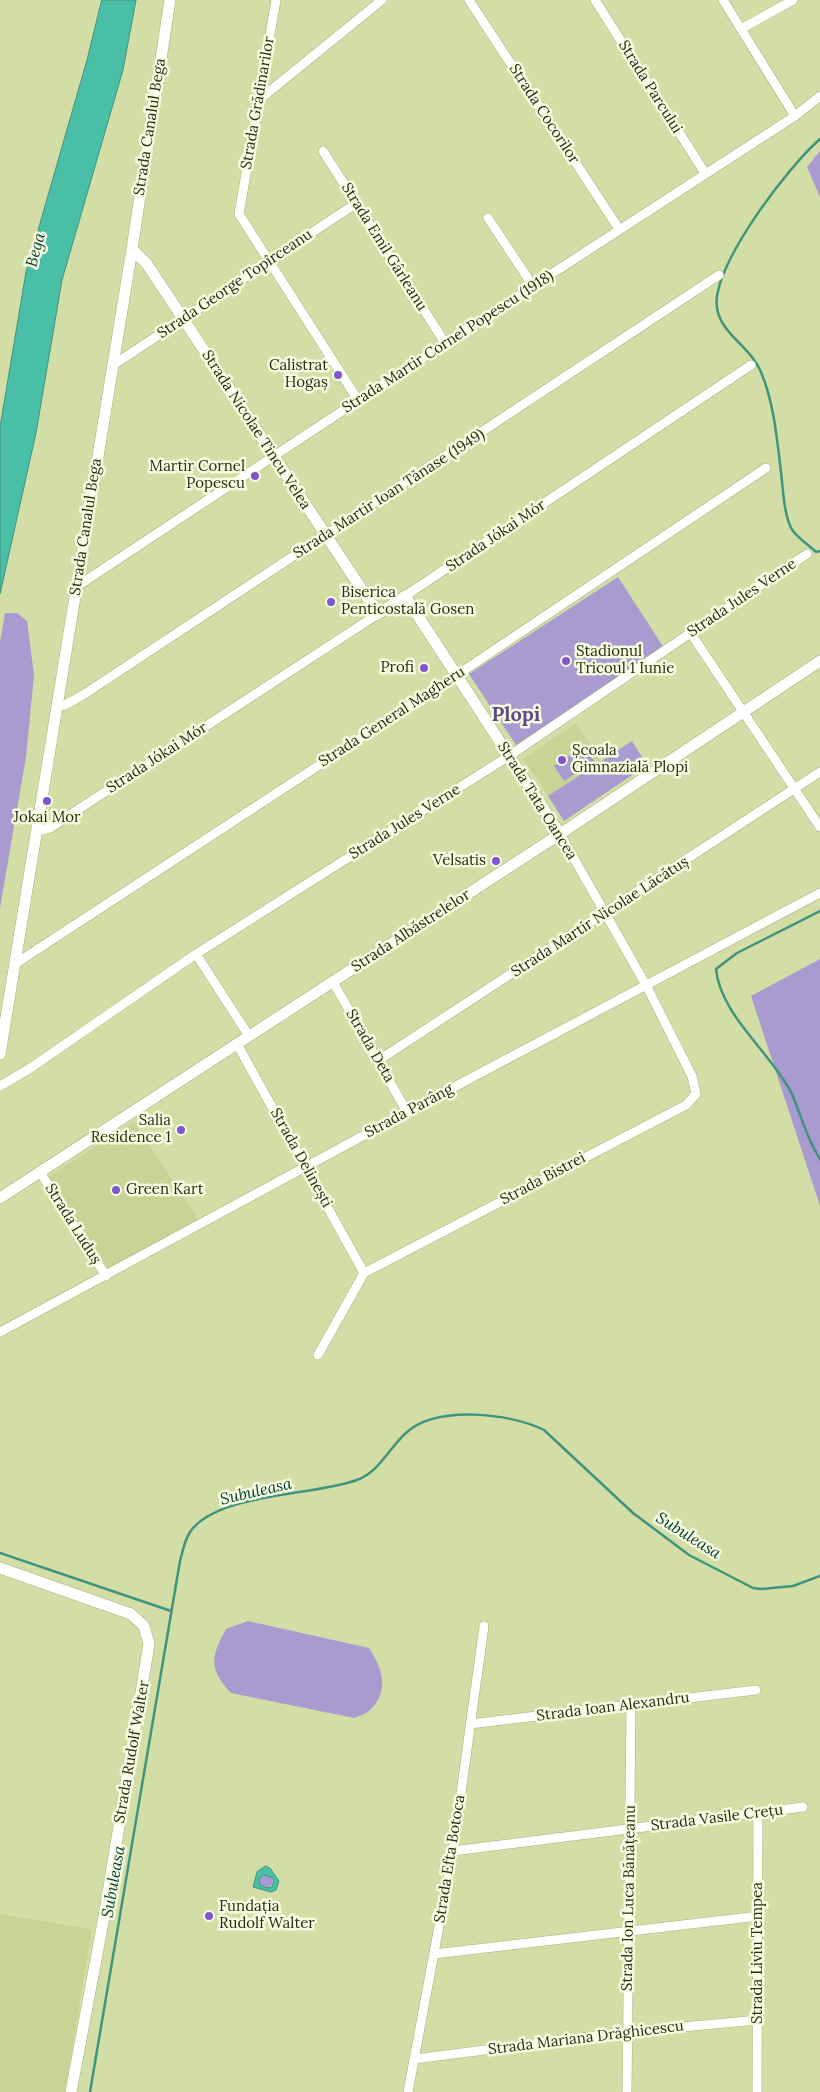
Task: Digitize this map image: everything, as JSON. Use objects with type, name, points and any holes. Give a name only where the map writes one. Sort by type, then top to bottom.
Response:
[{"type":"street","name":"Strada Canalul Bega","points":[[0,1054],[132,249],[170,0]]},
{"type":"street","name":"Strada Grădinarilor","points":[[268,260],[239,214],[276,0]]},
{"type":"street","points":[[260,99],[382,0]]},
{"type":"street","name":"Strada Cocorilor","points":[[469,0],[619,229]]},
{"type":"street","name":"Strada Parcului","points":[[595,0],[705,173]]},
{"type":"street","points":[[723,0],[795,116]]},
{"type":"street","points":[[740,28],[793,0]]},
{"type":"street","name":"Strada Martir Cornel Popescu (1918)","points":[[76,587],[275,458],[358,400],[619,229],[795,116],[820,96]]},
{"type":"street","name":"Strada Emil Gârleanu","points":[[323,151],[445,343]]},
{"type":"street","name":"Strada George Topîrceanu","points":[[113,365],[184,319],[268,260],[357,203]]},
{"type":"street","points":[[488,218],[533,286]]},
{"type":"street","name":"Strada Nicolae Tincu Velea","points":[[132,249],[147,264],[378,614]]},
{"type":"street","points":[[268,260],[358,400]]},
{"type":"street","name":"Strada Martir Ioan Tănase (1949)","points":[[57,706],[65,705],[82,695],[326,536],[719,275]]},
{"type":"street","name":"Strada Jókai Mór","points":[[36,831],[50,828],[68,817],[378,614],[751,365]]},
{"type":"street","name":"Strada General Magheru","points":[[15,964],[456,675],[766,468]]},
{"type":"street","name":"Strada Jules Verne","points":[[0,1086],[37,1064],[196,954],[509,756],[807,554]]},
{"type":"street","name":"Strada Tata Oancea","points":[[405,596],[560,834],[646,985]]},
{"type":"street","points":[[690,632],[796,788],[820,827]]},
{"type":"street","name":"Strada Albăstrelelor","points":[[0,1198],[560,834],[820,661]]},
{"type":"street","name":"Strada Martir Nicolae Lăcătuș","points":[[379,1060],[606,914],[820,772]]},
{"type":"street","name":"Strada Parâng","points":[[0,1332],[407,1112],[820,893]]},
{"type":"street","points":[[196,954],[249,1036]]},
{"type":"street","name":"Strada Deta","points":[[332,982],[379,1060],[407,1112]]},
{"type":"street","name":"Strada Bistrei","points":[[364,1273],[691,1100],[696,1094],[692,1076],[646,985]]},
{"type":"street","name":"Strada Delinești","points":[[237,1044],[307,1166],[364,1273]]},
{"type":"street","name":"Strada Luduș","points":[[40,1172],[106,1276]]},
{"type":"street","points":[[318,1355],[364,1273]]},
{"type":"street","name":"Strada Rudolf Walter","points":[[0,1568],[131,1614],[144,1626],[149,1644],[106,1906],[71,2092]]},
{"type":"street","name":"Strada Efta Botoca","points":[[408,2092],[452,1851],[484,1626]]},
{"type":"street","name":"Strada Ioan Alexandru","points":[[470,1724],[756,1690]]},
{"type":"street","name":"Strada Ion Luca Bănățeanu","points":[[627,2092],[630,1704]]},
{"type":"street","name":"Strada Vasile Crețu","points":[[452,1851],[803,1807]]},
{"type":"street","name":"Strada Liviu Tempea","points":[[757,2092],[758,1814]]},
{"type":"street","points":[[434,1954],[759,1916]]},
{"type":"street","name":"Strada Mariana Drăghicescu","points":[[414,2059],[627,2032],[758,2020]]},
{"type":"shaded area","points":[[820,151],[820,197],[807,167]]},
{"type":"shaded area","name":"Stadionul Tricoul 1 Iunie","points":[[618,577],[664,648],[516,745],[469,674]]},
{"type":"shaded area","points":[[5,613],[17,613],[27,621],[34,675],[26,757],[0,908],[0,642]]},
{"type":"shaded area","name":"Școala Gimnazială Plopi","points":[[576,723],[601,761],[548,796],[523,759]]},
{"type":"shaded area","points":[[632,741],[647,765],[564,821],[548,796]]},
{"type":"shaded area","points":[[584,746],[594,761],[564,781],[554,766]]},
{"type":"shaded area","points":[[820,959],[820,1206],[751,996]]},
{"type":"shaded area","points":[[134,1122],[199,1220],[109,1269],[48,1177]]},
{"type":"shaded area","points":[[248,1621],[369,1648],[377,1663],[382,1679],[381,1694],[377,1702],[363,1715],[354,1718],[231,1693],[215,1669],[215,1655],[226,1629]]},
{"type":"shaded area","points":[[263,1874],[269,1874],[273,1881],[269,1888],[263,1888],[259,1884],[259,1878]]},
{"type":"shaded area","points":[[0,1914],[92,1929],[65,2092],[0,2092]]},
{"type":"water","name":"Bega","points":[[102,0],[136,0],[123,70],[62,280],[36,433],[0,594],[0,427],[26,272],[87,60]]},
{"type":"water","points":[[266,1866],[270,1868],[279,1881],[276,1890],[271,1892],[253,1887],[257,1872]],"holes":[[[263,1875],[274,1880],[272,1887],[267,1888],[260,1885],[259,1880]]]},
{"type":"waterway","points":[[820,139],[806,152],[759,212],[731,257],[717,296],[717,308],[720,319],[733,337],[756,362],[769,396],[778,447],[784,503],[790,526],[798,537],[816,552],[820,551]]},
{"type":"waterway","points":[[820,911],[737,953],[716,969],[726,1002],[791,1092],[807,1134],[820,1159]]},
{"type":"waterway","name":"Subuleasa","points":[[90,2092],[180,1561],[188,1535],[203,1519],[221,1510],[243,1503],[357,1480],[378,1466],[406,1433],[419,1424],[435,1418],[454,1415],[493,1416],[512,1419],[544,1430],[633,1513],[689,1555],[753,1588],[793,1586],[820,1576]]},
{"type":"waterway","points":[[0,1553],[171,1611]]},
{"type":"place","name":"Calistrat Hogaș","points":[[338,375]]},
{"type":"place","name":"Martir Cornel Popescu","points":[[255,476]]},
{"type":"place","name":"Biserica Penticostală Gosen","points":[[331,602]]},
{"type":"place","name":"Stadionul Tricoul 1 Iunie","points":[[566,661]]},
{"type":"place","name":"Profi","points":[[424,668]]},
{"type":"place","name":"Școala Gimnazială Plopi","points":[[562,760]]},
{"type":"place","name":"Jokai Mor","points":[[47,801]]},
{"type":"place","name":"Velsatis","points":[[496,861]]},
{"type":"place","name":"Salia Residence 1","points":[[181,1130]]},
{"type":"place","name":"Green Kart","points":[[116,1190]]},
{"type":"place","name":"Fundația Rudolf Walter","points":[[209,1916]]},
{"type":"district","name":"Plopi","points":[[516,715]]}]
